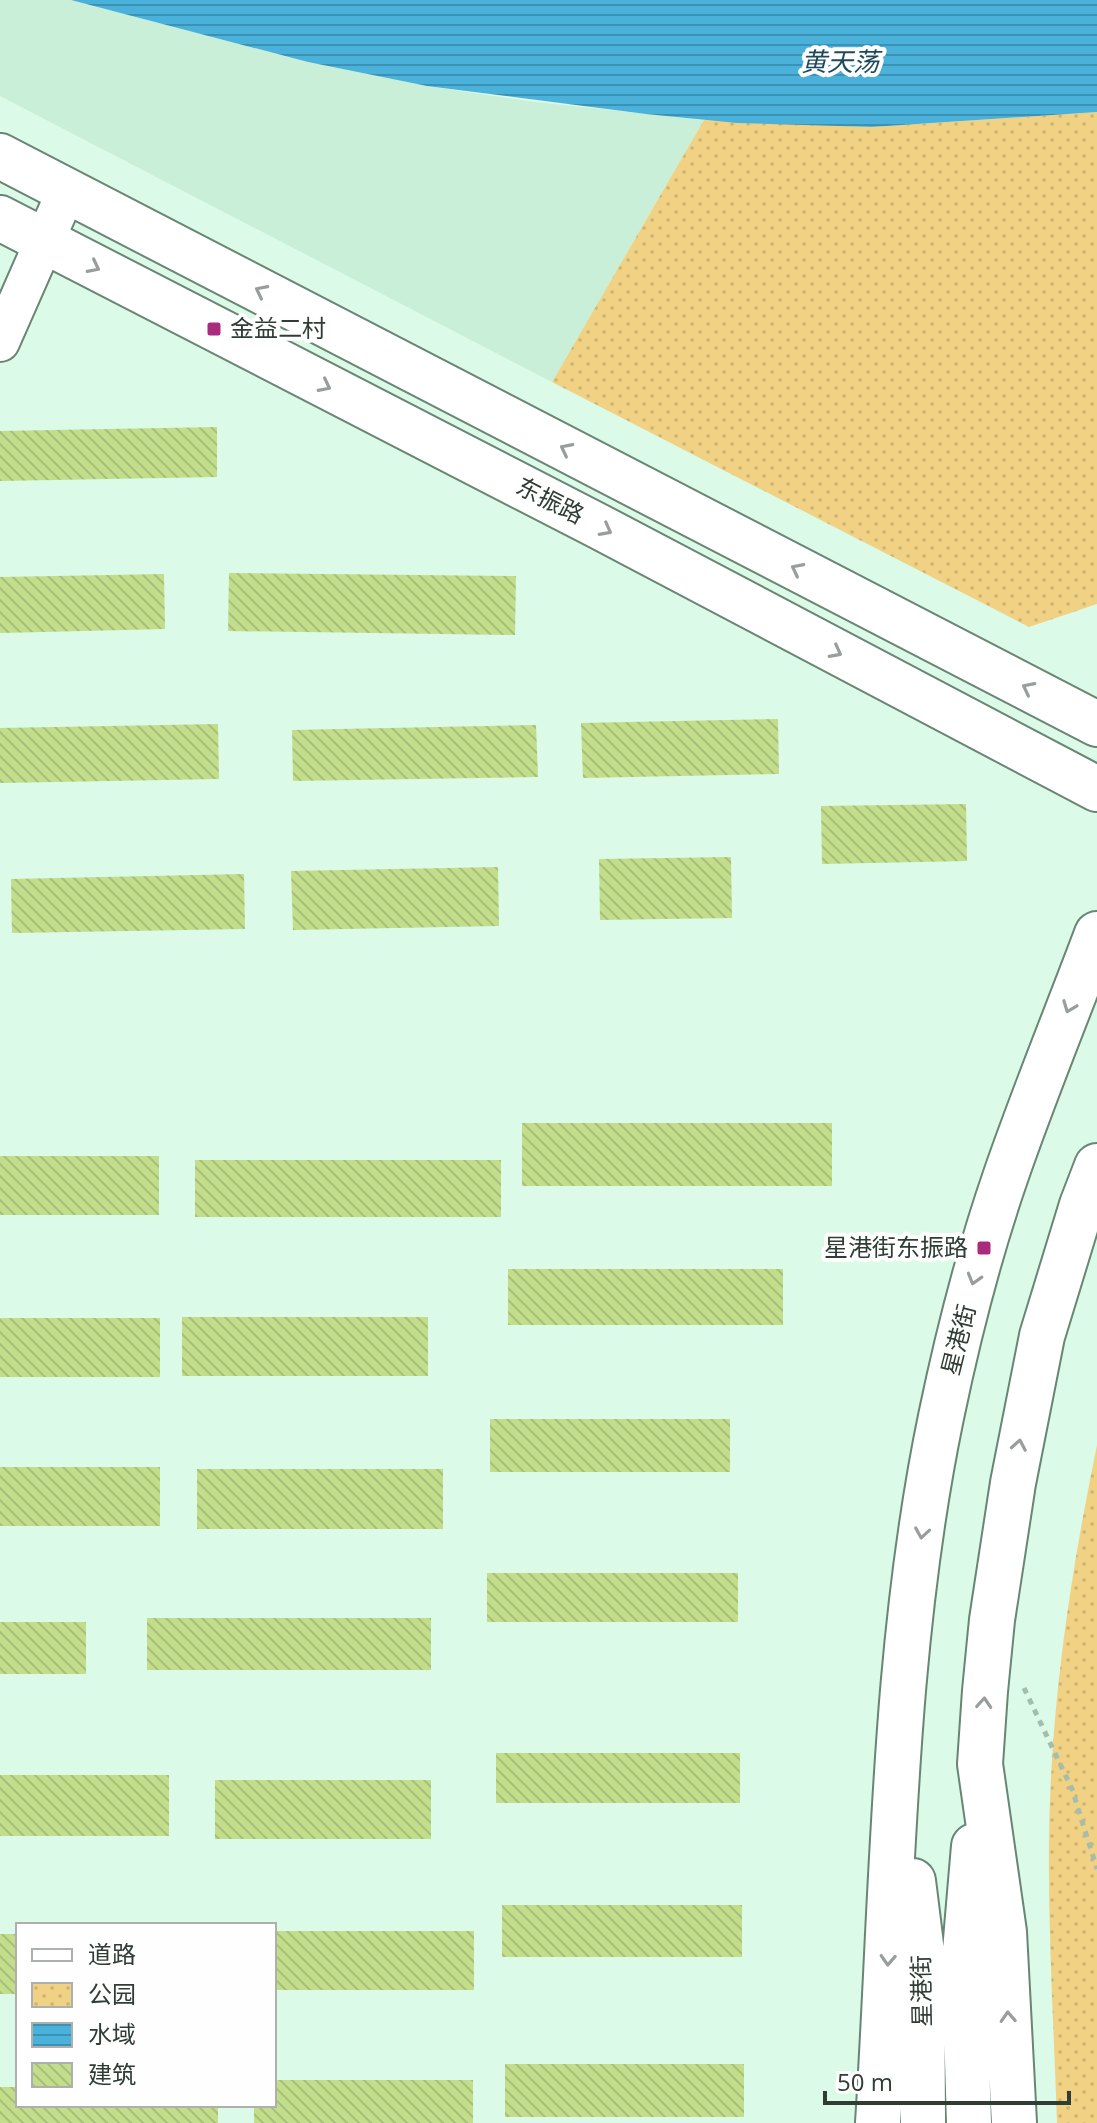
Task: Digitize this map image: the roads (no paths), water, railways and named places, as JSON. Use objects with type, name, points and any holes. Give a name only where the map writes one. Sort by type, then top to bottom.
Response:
[{"type":"main road","points":[[0,156],[1097,724]]},
{"type":"main road","name":"东振路","points":[[0,218],[598,526],[1097,789]]},
{"type":"main road","name":"星港街","points":[[878,2123],[900,1710],[910,1613],[940,1421],[964,1316],[1006,1175],[1097,934]]},
{"type":"main road","name":"星港街","points":[[969,2123],[964,1963],[992,1620],[1021,1436],[1042,1336],[1097,1166]]},
{"type":"main road","name":"星港街","points":[[899,1763],[922,1953],[923,2123]]},
{"type":"main road","name":"星港街","points":[[980,1764],[1004,1932],[1014,2123]]},
{"type":"street","points":[[0,342],[67,190]]},
{"type":"water","name":"黄天荡","points":[[71,0],[1097,0],[1097,112],[872,127],[737,123],[646,114],[427,86],[308,62]]},
{"type":"place","name":"金益二村","points":[[214,329]]},
{"type":"place","name":"星港街东振路","points":[[984,1248]]}]
